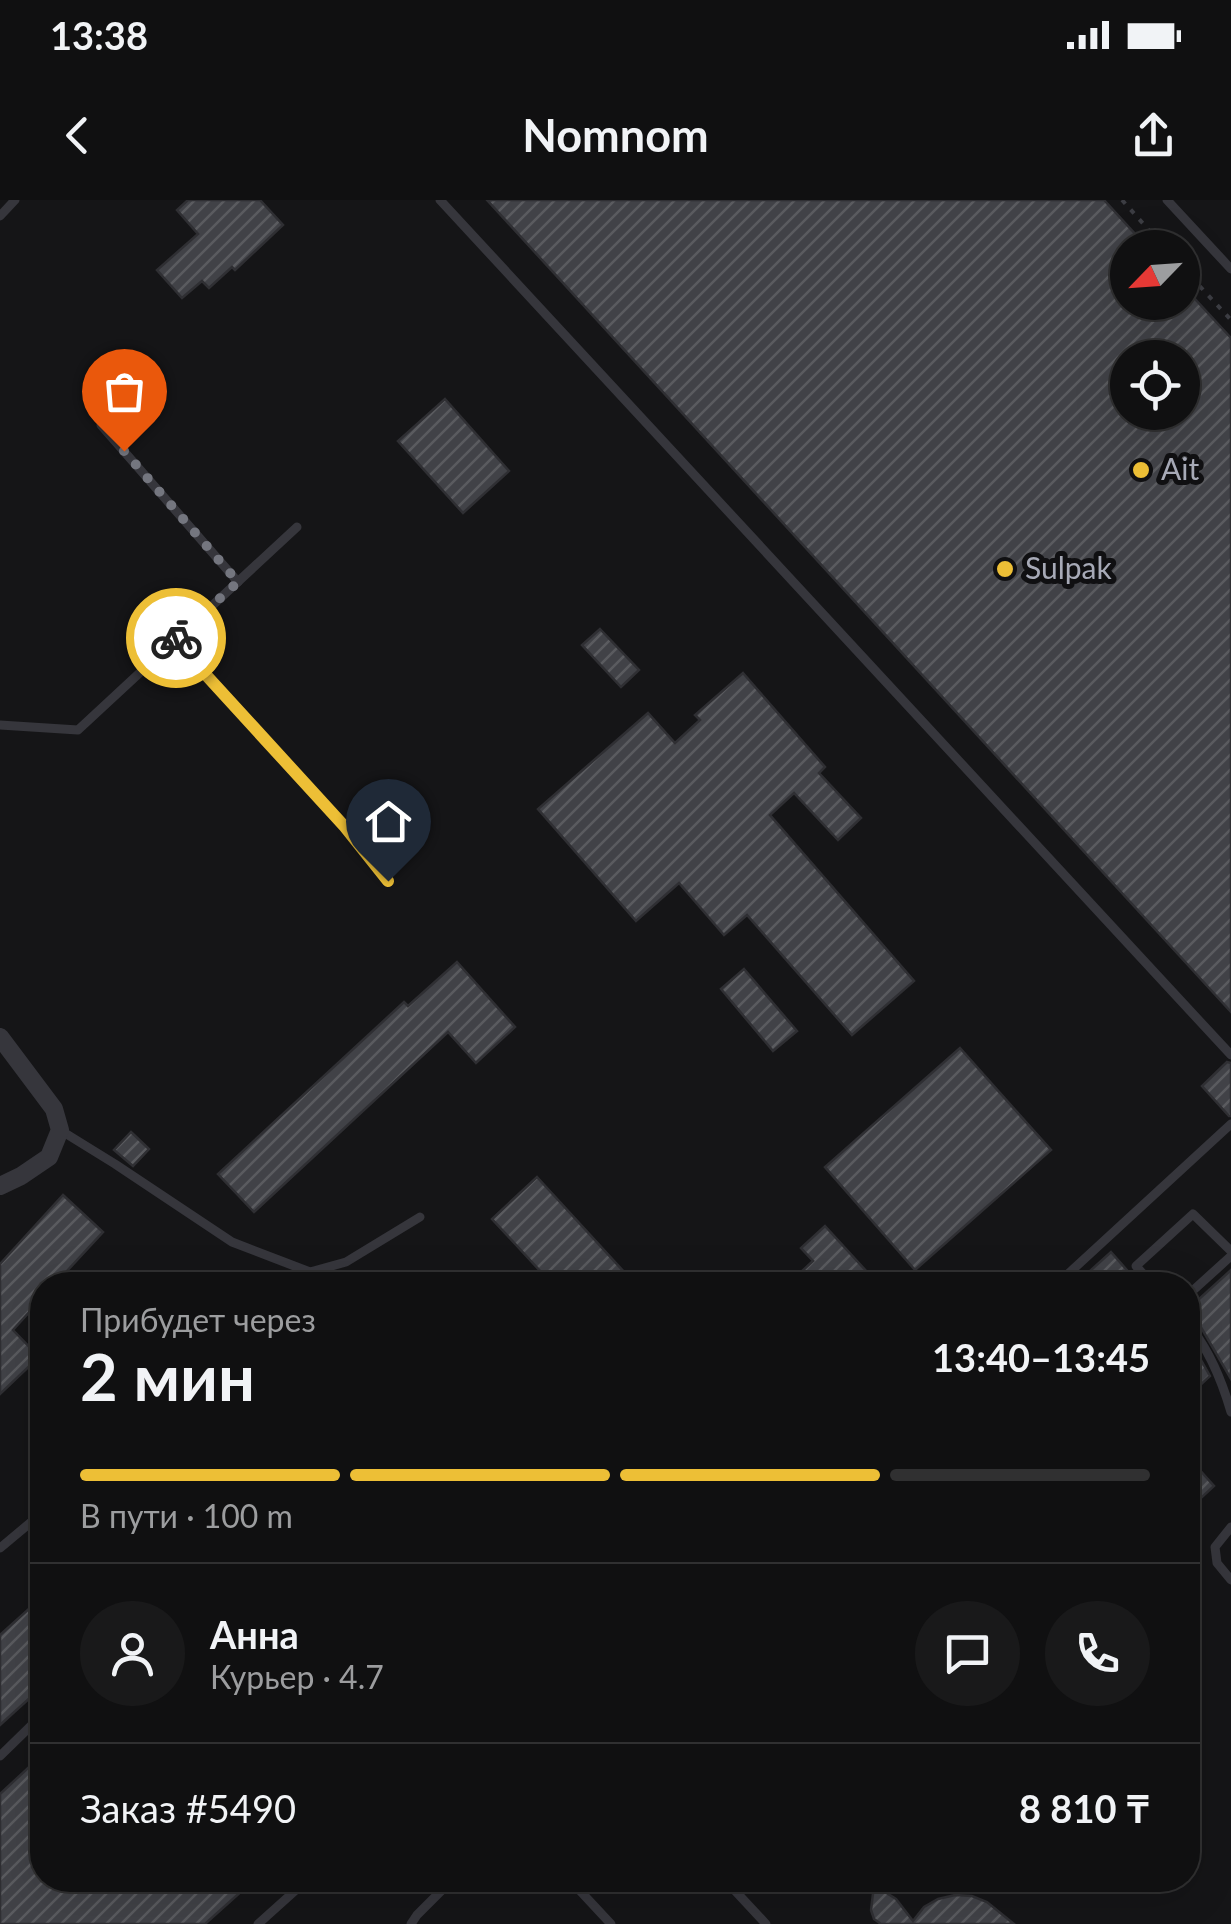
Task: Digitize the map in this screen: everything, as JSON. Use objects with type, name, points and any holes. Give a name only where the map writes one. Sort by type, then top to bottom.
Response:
[{"type":"street","points":[[0,1037],[54,1108],[60,1130],[49,1157],[0,1186]]},
{"type":"lane","points":[[0,216],[14,200]]},
{"type":"lane","points":[[440,200],[1231,1055]]},
{"type":"lane","points":[[1167,200],[1231,270]]},
{"type":"lane","points":[[101,425],[238,582]]},
{"type":"lane","points":[[0,725],[78,730],[297,527]]},
{"type":"lane","points":[[174,640],[345,827],[388,881]]},
{"type":"lane","points":[[1073,1272],[1231,1124]]},
{"type":"lane","points":[[60,1130],[232,1242],[310,1272],[346,1262],[420,1217]]},
{"type":"lane","points":[[1141,1272],[1136,1266],[1193,1214],[1231,1254],[1200,1284]]},
{"type":"lane","points":[[1200,1339],[1231,1412]]},
{"type":"lane","points":[[0,1548],[30,1523]]},
{"type":"lane","points":[[1231,1527],[1216,1547],[1217,1563],[1231,1580]]},
{"type":"lane","points":[[0,1756],[30,1727]]},
{"type":"lane","points":[[258,1924],[294,1892]]},
{"type":"lane","points":[[412,1924],[416,1914],[439,1892]]},
{"type":"lane","points":[[581,1892],[611,1924]]},
{"type":"lane","points":[[736,1892],[766,1924]]},
{"type":"path","points":[[1122,200],[1149,230]]},
{"type":"path","points":[[1200,286],[1231,320]]},
{"type":"building","points":[[188,200],[260,200],[283,225],[235,270],[232,267],[209,288],[202,281],[182,298],[157,270],[198,234],[177,210]]},
{"type":"building","points":[[487,200],[1104,200],[1132,230],[1110,230],[1110,320],[1200,320],[1200,304],[1231,338],[1231,1012]]},
{"type":"building","points":[[445,399],[509,471],[463,513],[398,441]]},
{"type":"building","points":[[600,629],[639,670],[621,687],[582,645]]},
{"type":"building","points":[[743,673],[825,767],[819,773],[861,818],[838,840],[794,793],[770,815],[914,981],[852,1035],[747,915],[724,935],[679,883],[636,921],[538,809],[648,713],[675,743],[700,720],[695,715]]},
{"type":"building","points":[[457,962],[515,1027],[476,1063],[448,1032],[254,1212],[218,1174],[404,1002],[408,1006]]},
{"type":"building","points":[[744,969],[797,1031],[773,1051],[721,989]]},
{"type":"building","points":[[960,1048],[1051,1150],[915,1270],[825,1167]]},
{"type":"building","points":[[1227,1062],[1231,1063],[1231,1116],[1202,1086]]},
{"type":"building","points":[[131,1132],[149,1149],[133,1166],[114,1150]]},
{"type":"building","points":[[537,1177],[624,1272],[541,1272],[492,1219]]},
{"type":"building","points":[[63,1195],[103,1232],[66,1272],[30,1272],[30,1311],[13,1330],[30,1348],[30,1366],[0,1394],[0,1264]]},
{"type":"building","points":[[825,1226],[867,1272],[801,1272],[813,1261],[801,1248]]},
{"type":"building","points":[[1111,1252],[1129,1272],[1093,1272]]},
{"type":"building","points":[[1231,1270],[1231,1379],[1200,1326],[1200,1298]]},
{"type":"building","points":[[1200,1358],[1210,1376],[1200,1385]]},
{"type":"building","points":[[1200,1470],[1214,1486],[1200,1499]]},
{"type":"building","points":[[30,1608],[30,1698],[0,1725],[0,1635]]},
{"type":"building","points":[[30,1766],[30,1892],[241,1892],[205,1924],[0,1924],[0,1794]]},
{"type":"building","points":[[873,1892],[885,1892],[896,1899],[913,1921],[924,1907],[938,1899],[972,1896],[987,1902],[1014,1924],[881,1924],[871,1910]]},
{"type":"way so far","points":[[124,451],[238,582],[176,638]]},
{"type":"place","name":"Ait","points":[[1141,470]]},
{"type":"place","name":"Sulpak","points":[[1005,569]]},
{"type":"route","points":[[176,638],[345,827],[388,881]]}]
